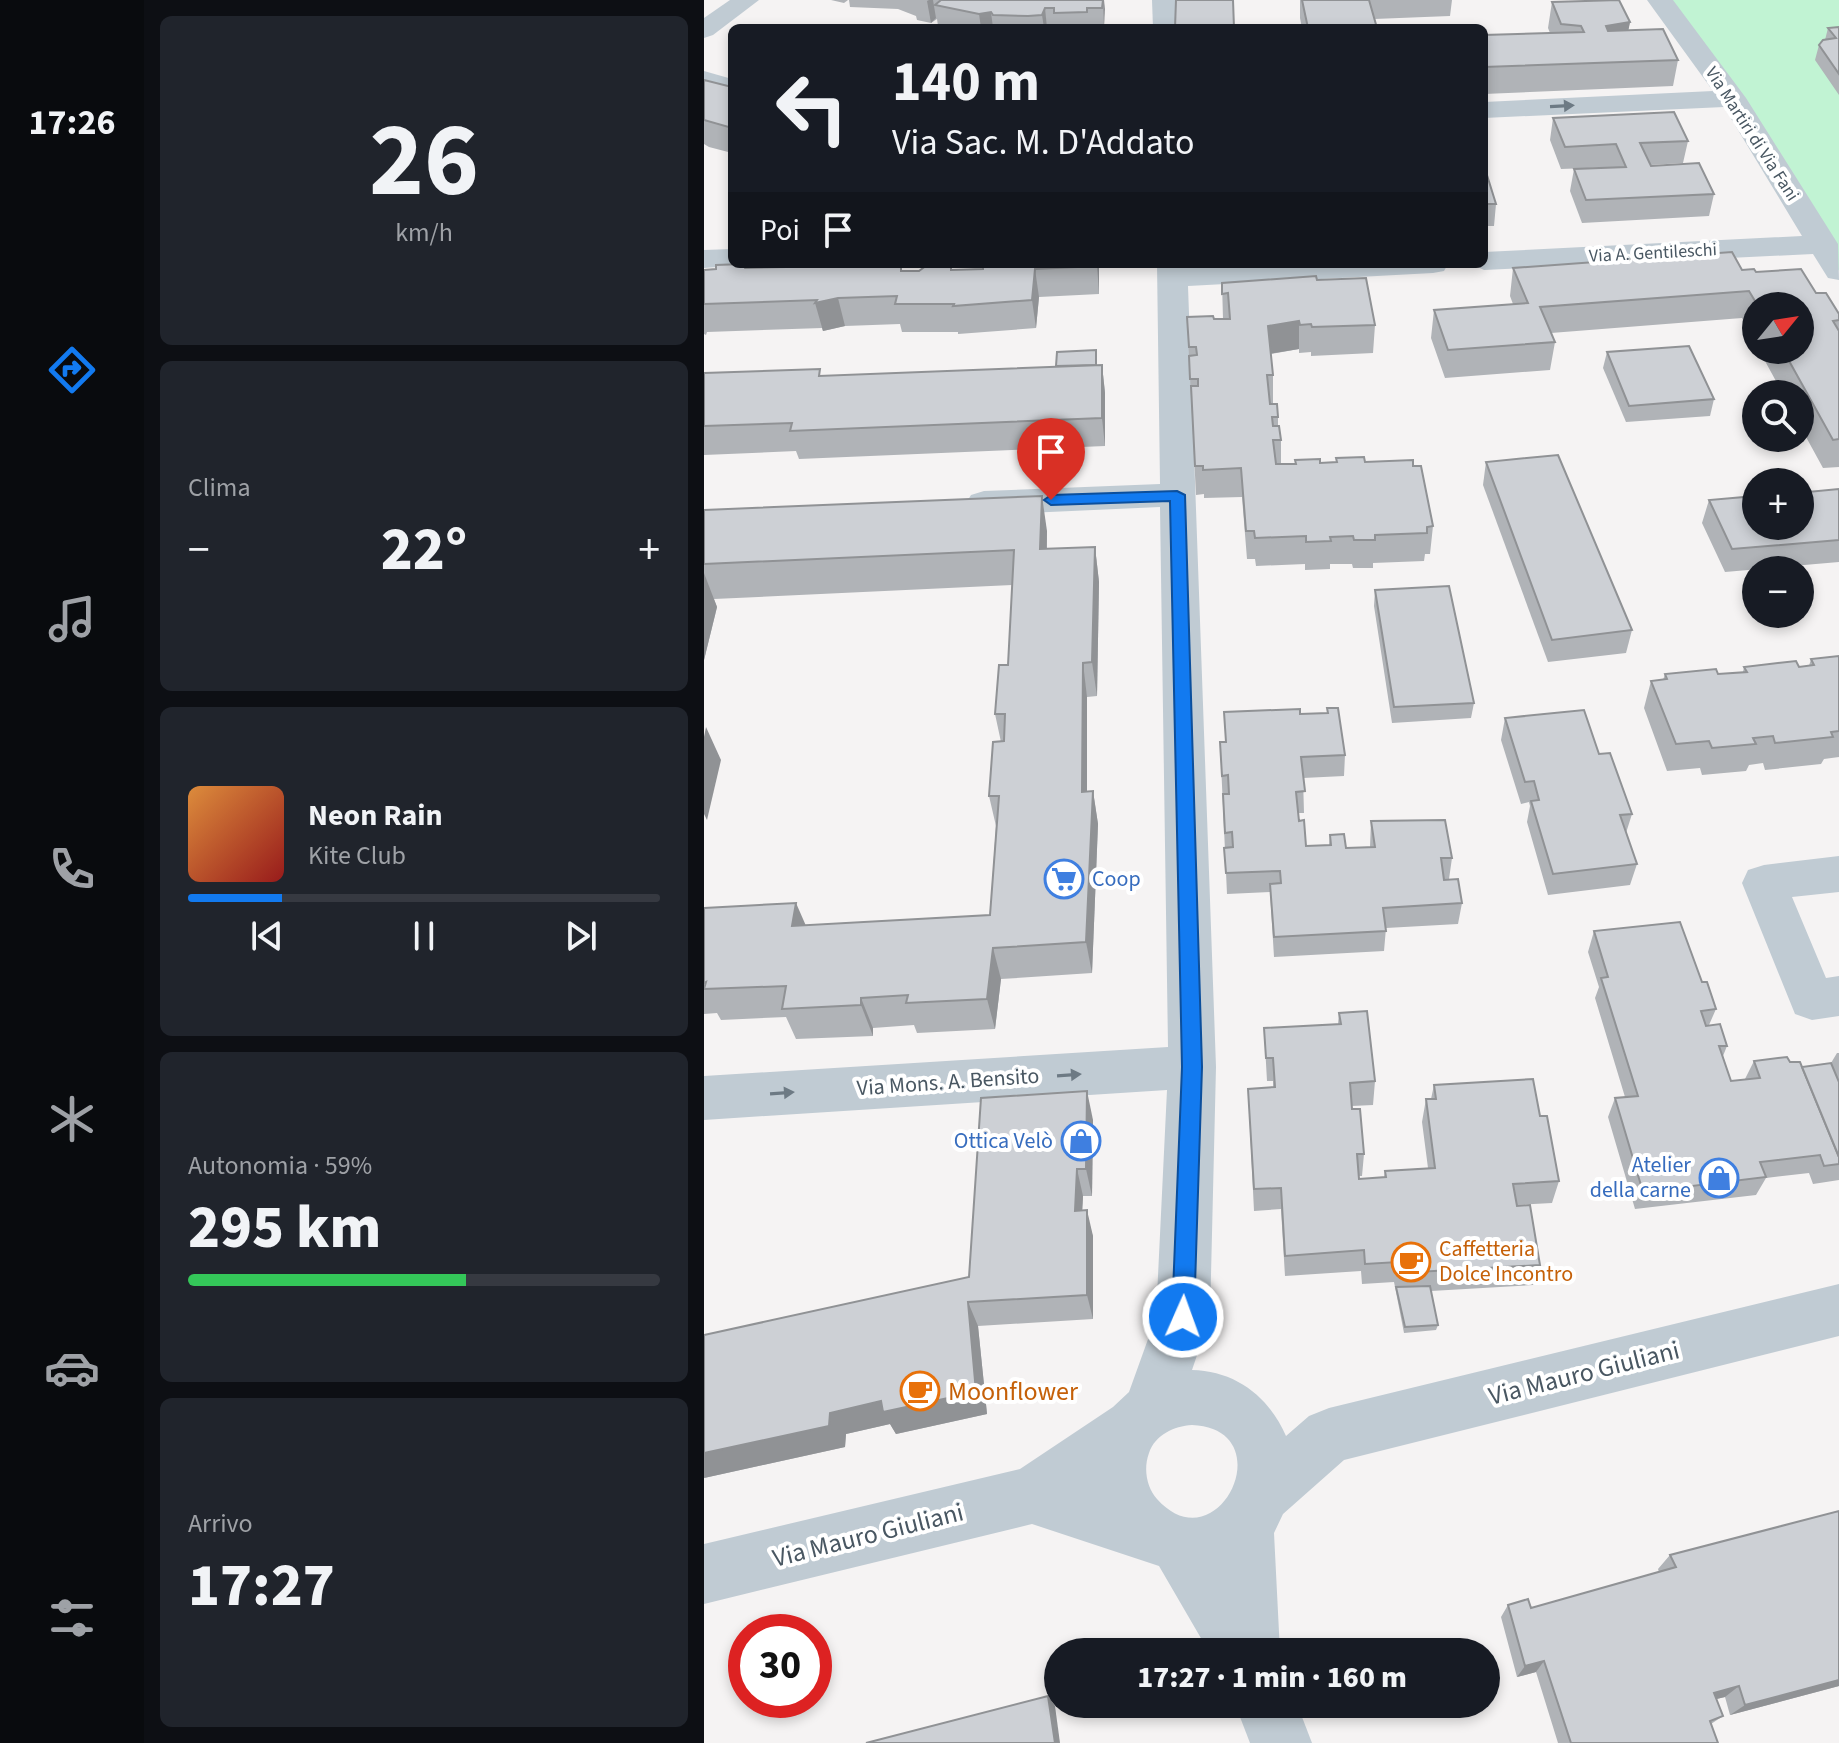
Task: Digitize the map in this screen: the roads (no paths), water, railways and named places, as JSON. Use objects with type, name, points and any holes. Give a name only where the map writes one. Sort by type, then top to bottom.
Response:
[{"type":"street","points":[[704,30],[746,0]]},
{"type":"street","points":[[1165,0],[1166,24]]},
{"type":"street","name":"Via Martiri di Via Fani","points":[[1660,0],[1732,98],[1839,271]]},
{"type":"street","points":[[704,79],[728,86]]},
{"type":"street","points":[[1488,110],[1732,98]]},
{"type":"street","name":"Via A. Gentileschi","points":[[1488,261],[1823,244]]},
{"type":"street","points":[[704,259],[728,258]]},
{"type":"street","points":[[1233,1638],[1165,1540],[1133,1517],[1123,1496],[1118,1473],[1123,1448],[1141,1418],[1183,1317],[1192,1067],[1172,271],[1284,268]]},
{"type":"street","points":[[956,504],[1177,495]]},
{"type":"street","points":[[1839,874],[1764,883],[1812,1000],[1839,996]]},
{"type":"street","name":"Via Mons. A. Bensito","points":[[704,1098],[1192,1067]]},
{"type":"street","name":"Via Mauro Giuliani","points":[[1252,1509],[1329,1436],[1839,1310]]},
{"type":"street","points":[[1183,1317],[1225,1403],[1252,1425],[1261,1447],[1265,1471],[1252,1509],[1250,1638]]},
{"type":"street","points":[[1141,1418],[1170,1399],[1192,1395],[1329,1436]]},
{"type":"street","name":"Via Mauro Giuliani","points":[[704,1574],[1032,1495],[1141,1418]]},
{"type":"street","points":[[1032,1495],[1165,1540],[1203,1545],[1224,1537],[1252,1509]]},
{"type":"street","points":[[1271,1718],[1281,1743]]},
{"type":"place","name":"Coop","points":[[1064,879]]},
{"type":"place","name":"Ottica Velò","points":[[1081,1141]]},
{"type":"place","name":"Atelier della carne","points":[[1719,1178]]},
{"type":"place","name":"Caffetteria Dolce Incontro","points":[[1411,1262]]},
{"type":"place","name":"Moonflower","points":[[920,1391]]}]
